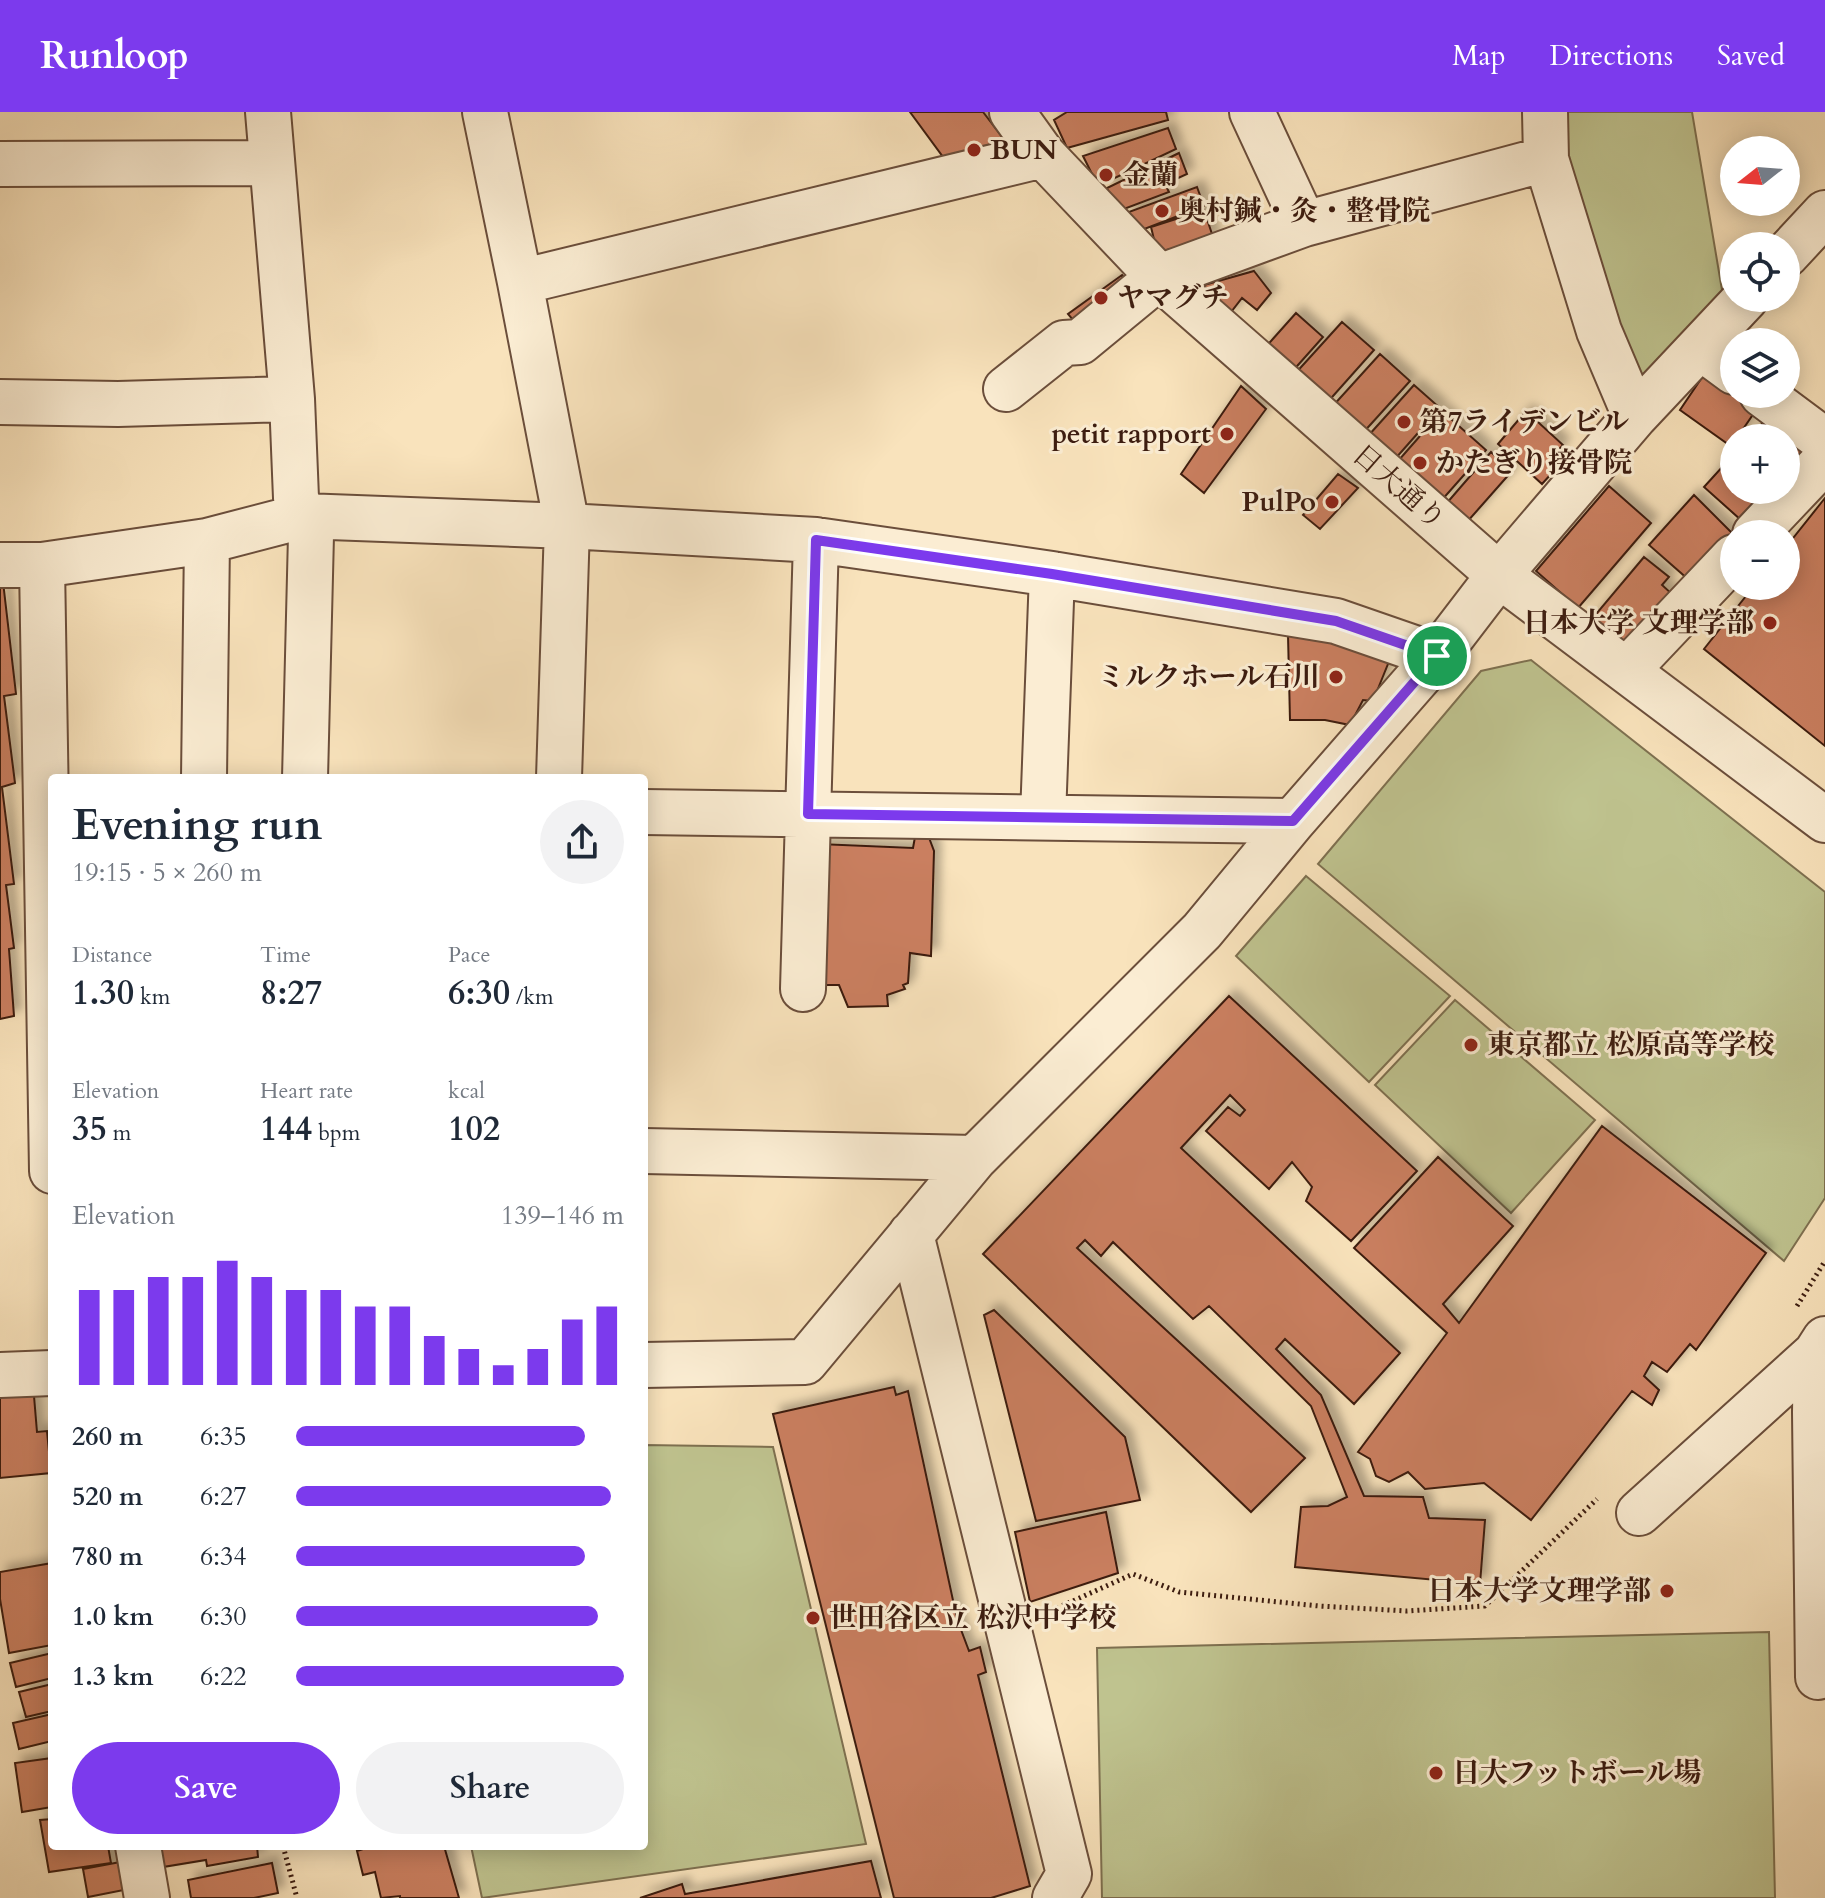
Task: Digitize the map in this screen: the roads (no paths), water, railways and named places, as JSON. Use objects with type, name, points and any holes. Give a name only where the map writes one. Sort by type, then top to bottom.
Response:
[{"type":"street","points":[[268,112],[292,399],[296,498],[307,525],[305,774]]},
{"type":"street","points":[[485,112],[567,526],[559,774]]},
{"type":"street","name":"日大通り","points":[[1012,112],[1043,155],[1159,277],[1499,575],[1825,820]]},
{"type":"street","points":[[1252,112],[1304,224]]},
{"type":"street","points":[[1545,112],[1546,159],[1599,331],[1635,416]]},
{"type":"street","points":[[520,282],[1043,155]]},
{"type":"street","points":[[1006,389],[1064,343],[1080,342],[1159,277],[1304,224],[1546,159]]},
{"type":"street","points":[[0,164],[271,163]]},
{"type":"street","points":[[1800,240],[1825,213]]},
{"type":"street","points":[[648,1365],[805,1362],[975,1158],[1202,931],[1437,656],[1499,575],[1635,416],[1717,360],[1739,312]]},
{"type":"street","points":[[0,402],[118,404],[292,399]]},
{"type":"street","points":[[1781,408],[1825,441]]},
{"type":"street","points":[[1768,520],[1825,460]]},
{"type":"street","points":[[48,1068],[21,565],[307,525],[567,526],[816,540],[1052,574],[1336,621],[1437,656]]},
{"type":"street","points":[[803,989],[816,540]]},
{"type":"street","points":[[204,774],[207,541]]},
{"type":"street","points":[[1627,670],[1720,572]]},
{"type":"street","points":[[1043,817],[1052,574]]},
{"type":"street","points":[[648,812],[1293,821]]},
{"type":"street","points":[[648,1151],[975,1158]]},
{"type":"street","points":[[911,1234],[1069,1874],[1055,1898]]},
{"type":"street","points":[[1620,1504],[1821,1346]]},
{"type":"street","points":[[1818,1677],[1815,1412],[1821,1346]]},
{"type":"street","points":[[0,1375],[48,1373]]},
{"type":"street","points":[[139,1850],[147,1898]]},
{"type":"place","name":"BUN","points":[[974,150]]},
{"type":"place","name":"金蘭","points":[[1106,175]]},
{"type":"place","name":"奥村鍼・灸・整骨院","points":[[1162,211]]},
{"type":"place","name":"ヤマグチ","points":[[1101,298]]},
{"type":"place","name":"第7ライデンビル","points":[[1404,422]]},
{"type":"place","name":"petit rapport","points":[[1227,434]]},
{"type":"place","name":"かたぎり接骨院","points":[[1420,463]]},
{"type":"place","name":"PulPo","points":[[1332,502]]},
{"type":"place","name":"日本大学 文理学部","points":[[1770,623]]},
{"type":"place","name":"ミルクホール石川","points":[[1336,677]]},
{"type":"place","name":"東京都立 松原高等学校","points":[[1471,1045]]},
{"type":"place","name":"日本大学文理学部","points":[[1667,1591]]},
{"type":"place","name":"世田谷区立 松沢中学校","points":[[813,1618]]},
{"type":"place","name":"日大フットボール場","points":[[1436,1773]]}]
